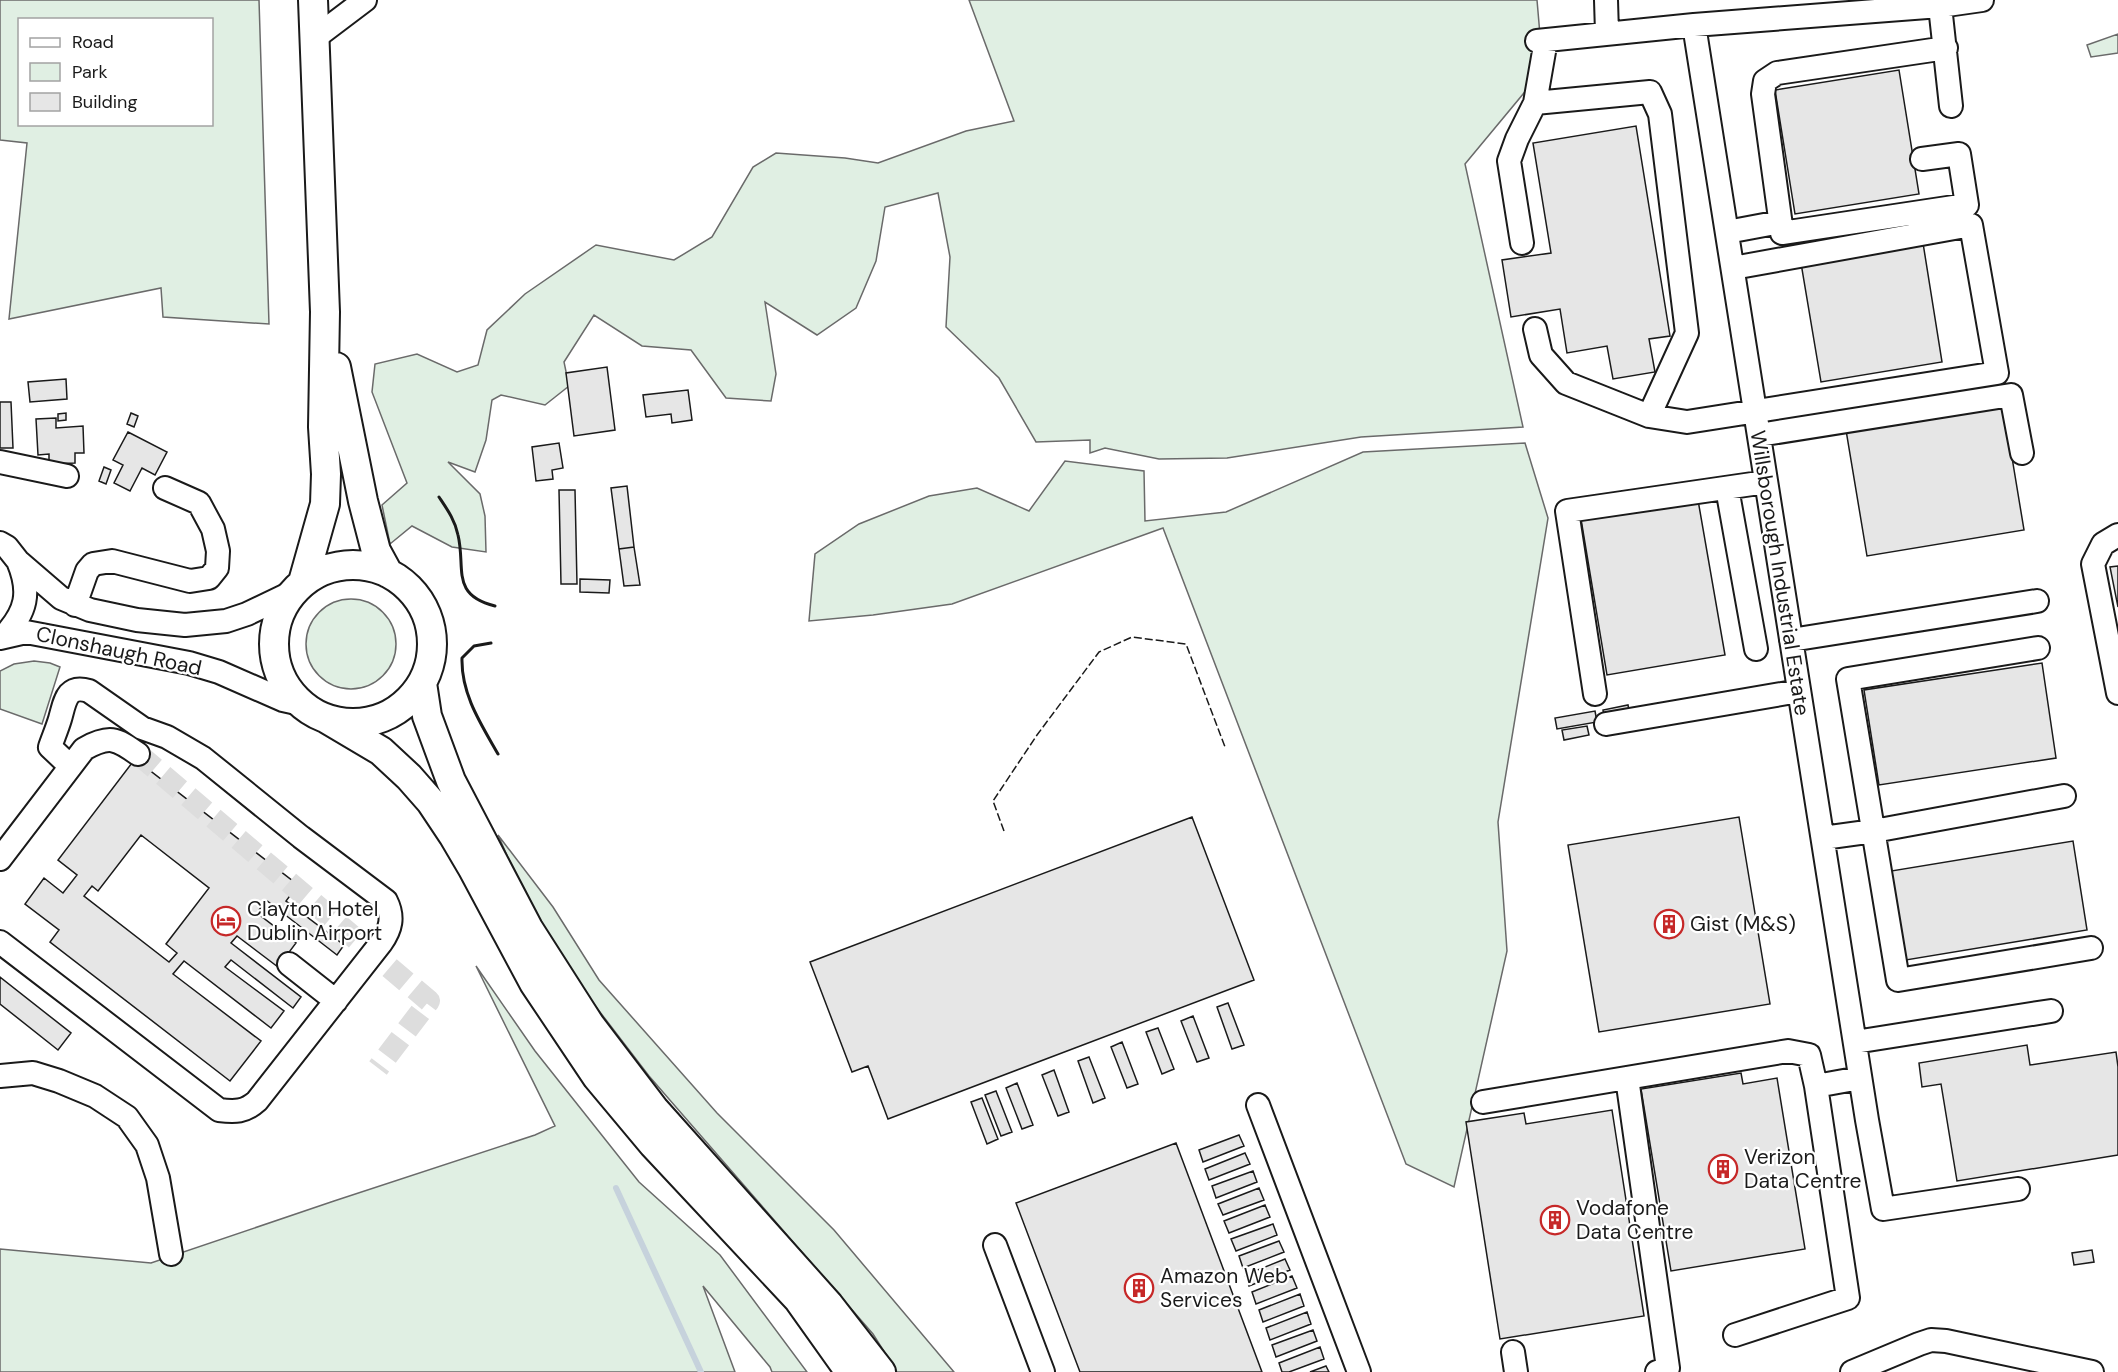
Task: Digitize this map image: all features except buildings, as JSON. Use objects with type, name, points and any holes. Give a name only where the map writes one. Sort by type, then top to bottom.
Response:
[{"type":"main road","points":[[314,0],[325,312],[323,427],[325,504],[298,587],[282,609],[275,629],[274,650],[278,670],[288,688],[301,704],[381,751],[431,802],[468,861],[534,983],[597,1077],[653,1144],[798,1299],[850,1372]]},
{"type":"main road","points":[[325,312],[363,501],[376,551],[388,573]]},
{"type":"main road","points":[[298,587],[322,571],[344,565],[367,566],[388,573],[411,590],[427,616],[431,632],[432,648],[429,666],[422,683],[413,696],[389,715],[374,720],[343,723],[327,719]]},
{"type":"main road","points":[[422,683],[427,716],[451,781],[528,928],[590,1025],[654,1109],[829,1305],[882,1372]]},
{"type":"street","points":[[315,42],[320,34],[365,0]]},
{"type":"street","points":[[1606,0],[1607,33]]},
{"type":"street","points":[[1522,243],[1509,161],[1517,139],[1535,104],[1542,41],[1694,26],[1839,7],[1940,6],[1982,0]]},
{"type":"street","points":[[1940,6],[1951,106]]},
{"type":"street","name":"Willsborough Industrial Estate","points":[[1694,26],[1860,1078],[1884,1209],[2018,1189]]},
{"type":"street","points":[[1922,159],[1959,153],[1967,205],[1782,233],[1763,94],[1765,81],[1777,73],[1946,48]]},
{"type":"street","points":[[1535,104],[1650,92],[1660,114],[1687,333],[1649,416]]},
{"type":"street","points":[[1726,232],[1780,222]]},
{"type":"street","points":[[1536,328],[1541,355],[1566,383],[1649,416],[1687,422],[1997,373],[1971,225],[1732,268]]},
{"type":"street","points":[[1759,435],[2011,395],[2022,453]]},
{"type":"street","points":[[0,462],[67,476]]},
{"type":"street","points":[[1594,694],[1567,511],[1766,482]]},
{"type":"street","points":[[75,605],[87,571],[93,564],[112,561],[190,581],[209,578],[217,568],[218,551],[213,529],[199,503],[165,488]]},
{"type":"street","points":[[1726,488],[1756,649]]},
{"type":"street","points":[[2118,535],[2103,544],[2093,564],[2118,693]]},
{"type":"street","name":"Clonshaugh Road","points":[[0,543],[62,598],[75,605],[136,620],[184,625],[226,621],[247,614],[298,587]]},
{"type":"street","name":"Clonshaugh Road","points":[[2,637],[15,625],[23,610],[26,594],[24,577],[18,561]]},
{"type":"street","points":[[1791,640],[2037,601]]},
{"type":"street","name":"Clonshaugh Road","points":[[2,637],[26,632],[189,663],[219,672],[283,700],[301,704]]},
{"type":"street","points":[[2038,648],[1848,679],[1898,980],[2091,948]]},
{"type":"street","points":[[0,942],[219,1110],[239,1112],[249,1108],[336,1001],[387,935],[391,925],[391,910],[386,901],[301,837],[203,758],[167,737],[142,728],[89,691],[82,689],[72,691],[64,699],[50,747],[70,766]]},
{"type":"street","points":[[1606,724],[1799,691]]},
{"type":"street","points":[[0,859],[84,749],[108,740],[120,741],[138,754]]},
{"type":"street","points":[[1822,838],[1874,831],[2064,796]]},
{"type":"street","points":[[289,964],[336,1001]]},
{"type":"street","points":[[1855,1042],[2051,1011]]},
{"type":"street","points":[[1483,1102],[1788,1051],[1809,1055],[1816,1086],[1848,1298],[1735,1335]]},
{"type":"street","points":[[0,1076],[33,1073],[60,1080],[95,1096],[127,1117],[147,1145],[158,1178],[171,1254]]},
{"type":"street","points":[[1627,1077],[1668,1368],[1657,1372]]},
{"type":"street","points":[[1816,1086],[1860,1078]]},
{"type":"street","points":[[1258,1105],[1359,1372]]},
{"type":"street","points":[[995,1245],[1043,1372]]},
{"type":"street","points":[[1852,1372],[1931,1340],[1946,1341],[2092,1372]]},
{"type":"green space","points":[[0,0],[259,0],[269,324],[163,317],[161,288],[9,319],[27,143],[0,140]]},
{"type":"green space","points":[[969,0],[1537,0],[1543,70],[1465,164],[1523,427],[1361,437],[1227,458],[1159,459],[1105,448],[1090,453],[1090,440],[1036,442],[999,378],[946,327],[950,257],[938,193],[885,207],[876,261],[856,308],[817,335],[765,302],[776,374],[771,401],[726,398],[691,350],[642,346],[594,315],[564,362],[569,386],[545,405],[501,395],[492,400],[486,440],[475,472],[448,462],[480,494],[485,516],[486,552],[452,547],[412,526],[390,544],[382,505],[407,483],[372,392],[375,364],[417,354],[457,372],[478,365],[487,330],[525,294],[596,245],[674,260],[712,237],[753,167],[776,153],[878,163],[966,131],[1014,121]]},
{"type":"green space","points":[[2118,34],[2118,53],[2091,57],[2087,45]]},
{"type":"green space","points":[[1525,443],[1548,518],[1498,822],[1507,951],[1454,1187],[1406,1164],[1163,528],[952,604],[809,621],[815,554],[859,524],[929,496],[977,488],[1029,511],[1065,461],[1144,471],[1145,521],[1226,512],[1363,452]]},
{"type":"green space","points":[[351,599],[368,603],[383,612],[392,627],[396,644],[392,661],[383,676],[368,685],[351,689],[334,685],[319,676],[310,661],[306,644],[310,627],[319,612],[334,603]]},
{"type":"green space","points":[[34,661],[60,667],[42,724],[0,709],[0,671],[14,664]]},
{"type":"green space","points":[[498,835],[553,907],[599,980],[717,1113],[834,1230],[954,1372],[897,1372],[873,1334],[649,1076],[544,939]]},
{"type":"green space","points":[[476,966],[535,1051],[639,1182],[720,1255],[807,1372],[772,1372],[703,1286],[735,1372],[0,1372],[0,1249],[151,1263],[535,1135],[555,1126]]},
{"type":"waterway","points":[[616,1188],[701,1372]]},
{"type":"tunnel","points":[[138,754],[429,1001],[378,1068]]},
{"type":"fence","points":[[1004,831],[993,801],[1037,735],[1099,652],[1132,637],[1186,644],[1225,747]]},
{"type":"wall","points":[[439,497],[457,530],[461,569],[466,587],[471,595],[495,606]]},
{"type":"wall","points":[[491,643],[474,646],[462,658],[468,696],[498,754]]},
{"type":"place","name":"Clayton Hotel Dublin Airport","points":[[226,921]]},
{"type":"place","name":"Gist (M&S)","points":[[1669,924]]},
{"type":"place","name":"Verizon Data Centre","points":[[1723,1169]]},
{"type":"place","name":"Vodafone Data Centre","points":[[1555,1220]]},
{"type":"place","name":"Amazon Web Services","points":[[1139,1288]]}]
